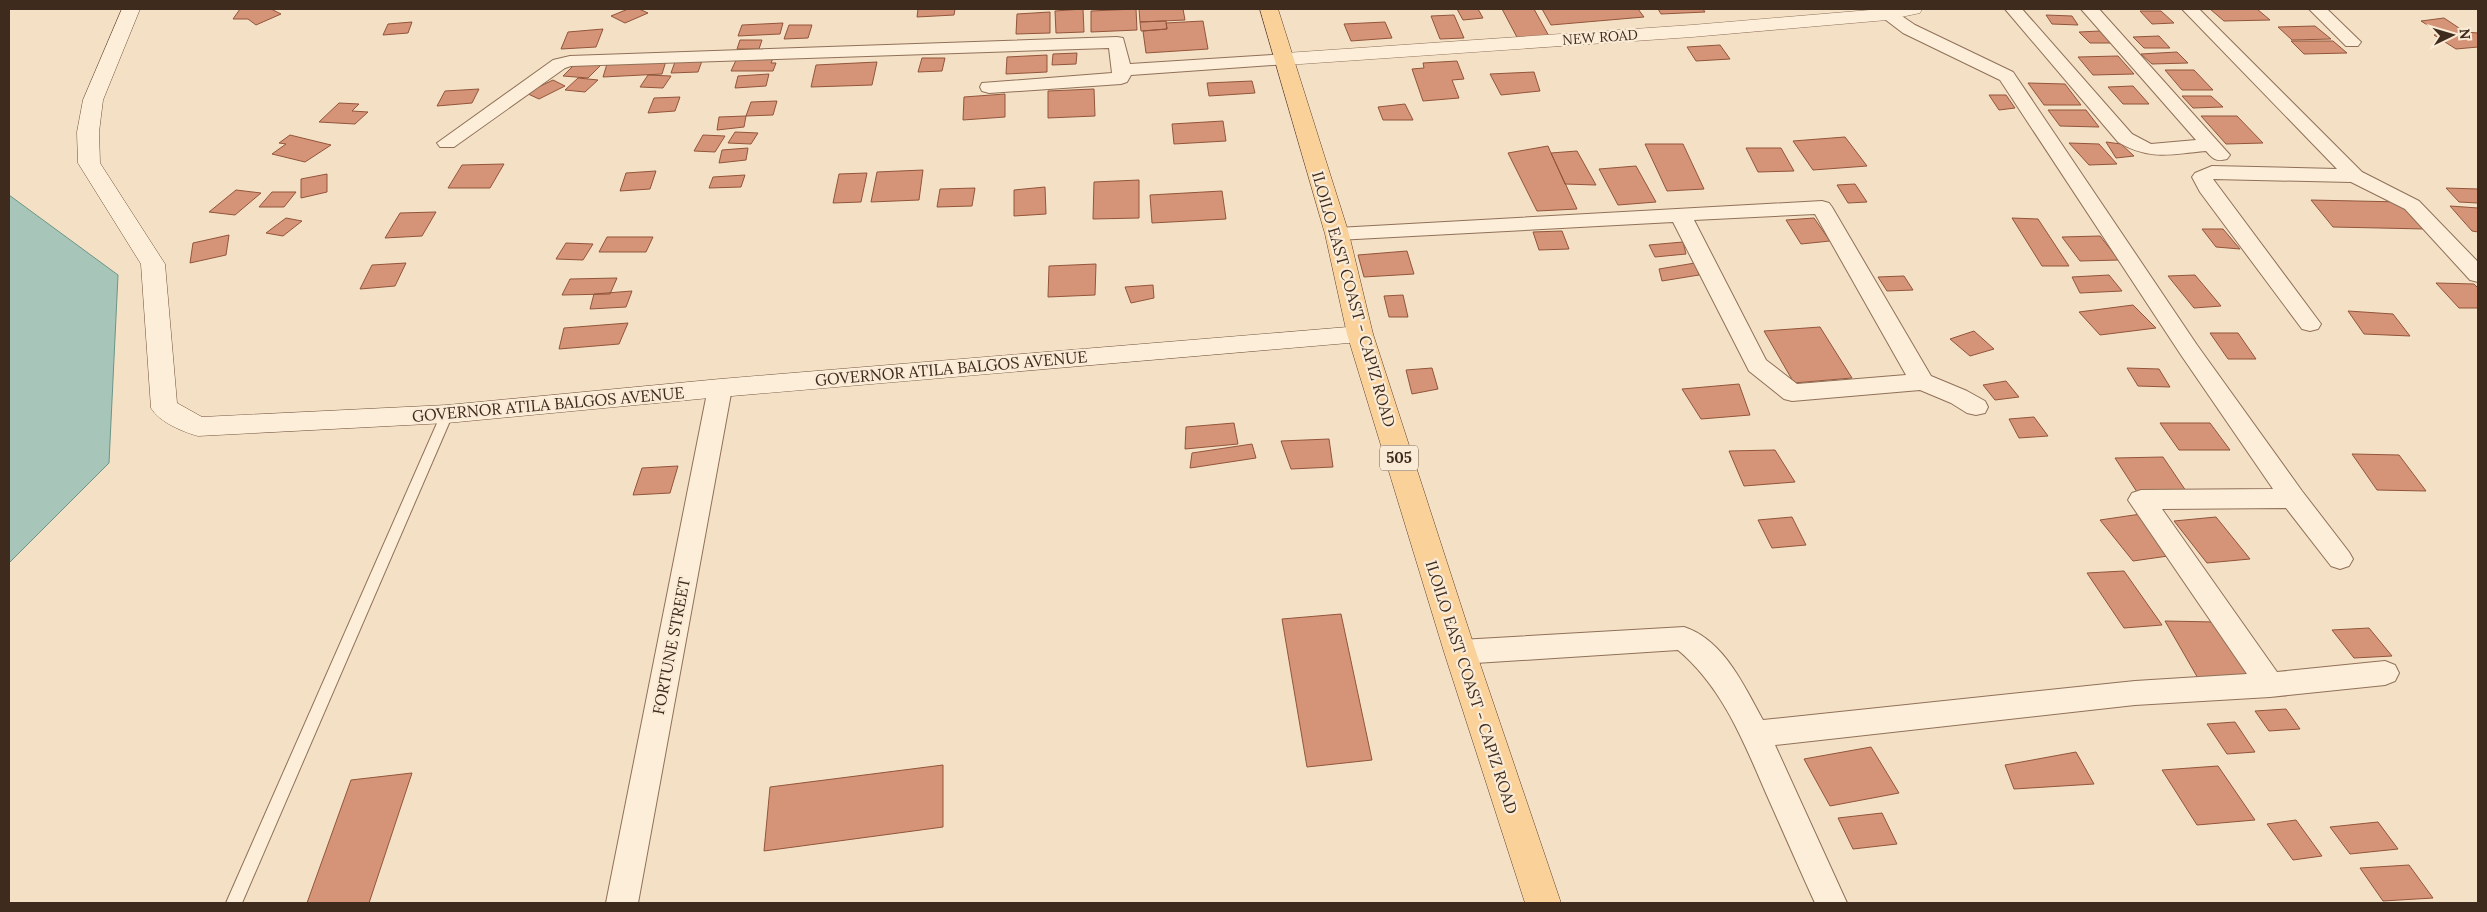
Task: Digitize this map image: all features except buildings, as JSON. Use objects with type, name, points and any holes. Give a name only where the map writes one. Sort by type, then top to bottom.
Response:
[{"type":"main road","name":"GOVERNOR ATILA BALGOS AVENUE","points":[[130,9],[93,100],[88,132],[89,163],[153,264],[164,408],[198,427],[249,426],[446,414],[720,388],[1360,334]]},
{"type":"main road","name":"ILOILO EAST COAST - CAPIZ ROAD","points":[[1269,9],[1286,59],[1337,234],[1360,334],[1460,652],[1543,903]]},
{"type":"main road","name":"NEW ROAD","points":[[1286,59],[1682,32],[1887,14],[1913,9]]},
{"type":"street","points":[[2013,9],[2125,138],[2140,147],[2151,150],[2212,145]]},
{"type":"street","points":[[2090,9],[2236,174]]},
{"type":"street","points":[[2190,9],[2355,176],[2412,205],[2478,275]]},
{"type":"street","points":[[2317,9],[2352,42]]},
{"type":"street","points":[[1887,14],[1909,29],[2006,76],[2189,350],[2293,498],[2340,559]]},
{"type":"street","points":[[447,143],[559,64],[570,61],[1117,42],[1122,70],[1121,78],[988,87]]},
{"type":"street","points":[[1122,70],[1286,59]]},
{"type":"street","points":[[2310,324],[2207,188],[2202,177],[2212,172],[2355,176]]},
{"type":"street","points":[[1337,234],[1822,207],[1922,382]]},
{"type":"street","points":[[1681,216],[1736,328],[1757,365],[1792,394],[1922,382],[1959,396],[1976,407]]},
{"type":"street","name":"FORTUNE STREET","points":[[622,903],[720,388]]},
{"type":"street","points":[[2270,685],[2141,500],[2293,498]]},
{"type":"street","points":[[1460,652],[1684,638],[1708,658],[1755,734],[1831,903]]},
{"type":"street","points":[[1755,734],[1992,710],[2135,693],[2270,685],[2386,673]]},
{"type":"lane","points":[[234,903],[446,414]]},
{"type":"shaded area","points":[[9,195],[118,275],[109,463],[9,563]]}]
